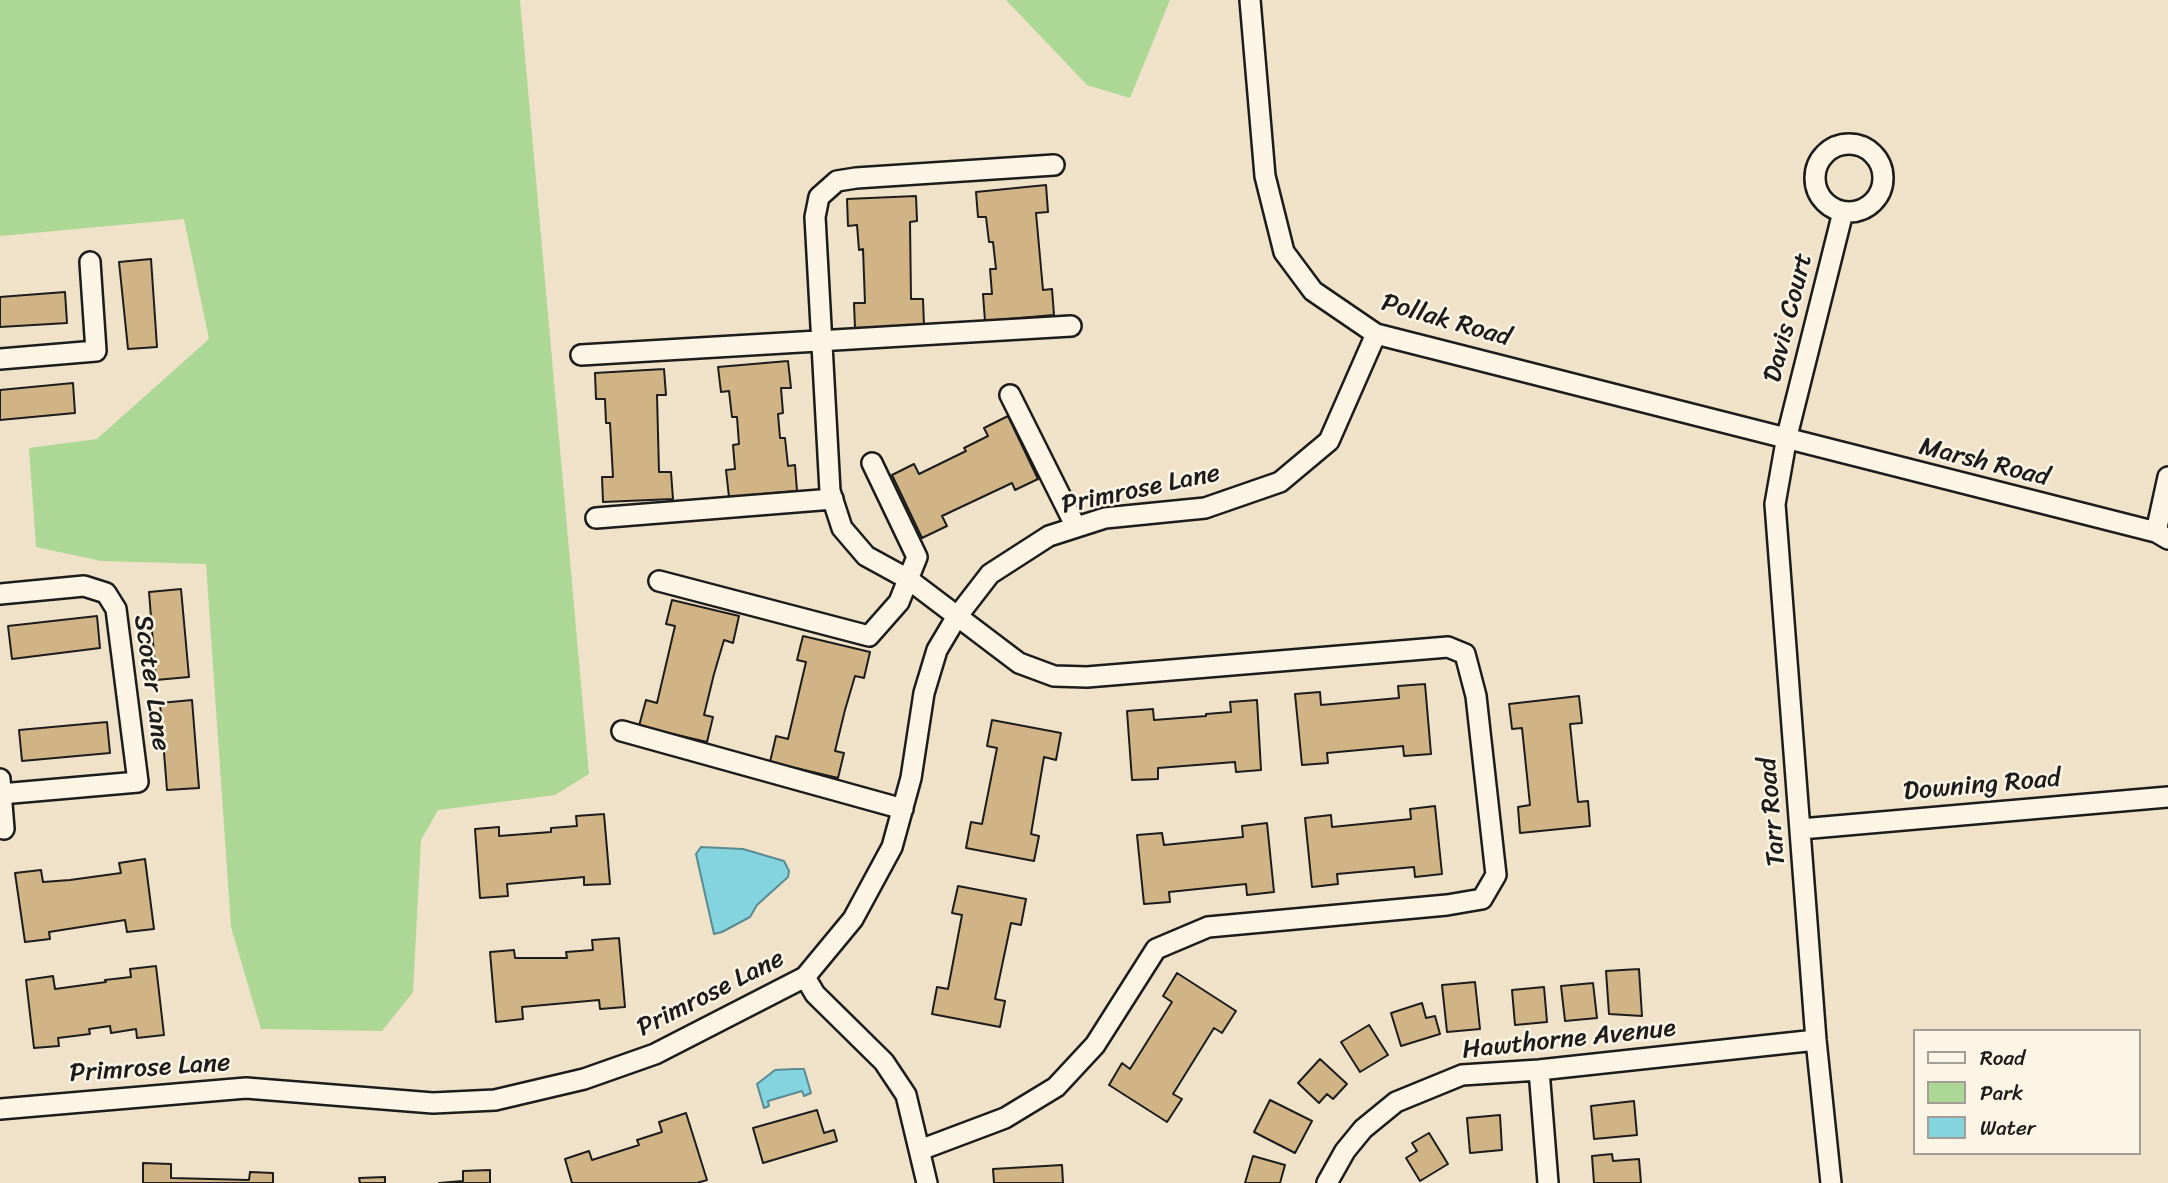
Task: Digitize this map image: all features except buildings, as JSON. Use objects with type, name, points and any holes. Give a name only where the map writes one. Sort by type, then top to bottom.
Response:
[{"type":"street","name":"Pollak Road","points":[[1250,0],[1265,176],[1284,251],[1313,291],[1376,334],[1787,436]]},
{"type":"street","points":[[920,1150],[1005,1118],[1056,1087],[1096,1045],[1156,949],[1208,927],[1447,905],[1482,899],[1496,875],[1476,695],[1465,654],[1448,647],[1087,677],[1054,676],[1019,663],[956,618],[908,579],[866,556],[842,528],[832,499],[815,217],[819,197],[837,181],[1054,165]]},
{"type":"street","name":"Davis Court","points":[[1787,436],[1843,212]]},
{"type":"street","points":[[0,359],[96,351],[90,262]]},
{"type":"street","points":[[582,355],[1071,326]]},
{"type":"street","name":"Primrose Lane","points":[[0,1109],[246,1088],[433,1103],[495,1100],[584,1079],[655,1055],[804,977],[853,919],[892,847],[911,778],[924,693],[937,650],[956,618],[990,574],[1049,536],[1076,527],[1105,519],[1205,508],[1280,482],[1329,441],[1376,334]]},
{"type":"street","points":[[1010,395],[1076,527]]},
{"type":"street","name":"Marsh Road","points":[[1787,436],[1884,465],[2162,536]]},
{"type":"street","name":"Tarr Road","points":[[1787,436],[1775,516],[1816,1040],[1831,1183]]},
{"type":"street","points":[[659,581],[869,636],[899,602],[917,557],[872,463]]},
{"type":"street","points":[[2162,536],[2168,477]]},
{"type":"street","points":[[596,518],[832,499]]},
{"type":"street","name":"Scoter Lane","points":[[0,594],[84,586],[106,593],[116,609],[138,782],[1,787]]},
{"type":"street","points":[[622,731],[903,809]]},
{"type":"street","points":[[1,787],[4,828]]},
{"type":"street","name":"Downing Road","points":[[1801,829],[2168,797]]},
{"type":"street","points":[[804,977],[815,994],[884,1062],[906,1095],[927,1183]]},
{"type":"street","name":"Hawthorne Avenue","points":[[1327,1183],[1357,1137],[1396,1102],[1462,1075],[1539,1070],[1816,1040]]},
{"type":"street","points":[[1539,1070],[1548,1183]]},
{"type":"green space","points":[[0,0],[520,0],[589,774],[555,795],[438,810],[421,840],[413,992],[382,1031],[261,1029],[231,927],[206,564],[101,561],[36,547],[29,448],[97,439],[209,339],[184,219],[0,236]]},
{"type":"green space","points":[[1006,0],[1170,0],[1130,98],[1087,85]]},
{"type":"water","points":[[701,847],[743,849],[784,861],[789,871],[788,877],[757,905],[750,917],[714,934],[696,854]]},
{"type":"water","points":[[804,1069],[811,1093],[804,1096],[802,1091],[768,1101],[769,1106],[764,1108],[757,1084],[775,1070]]}]
